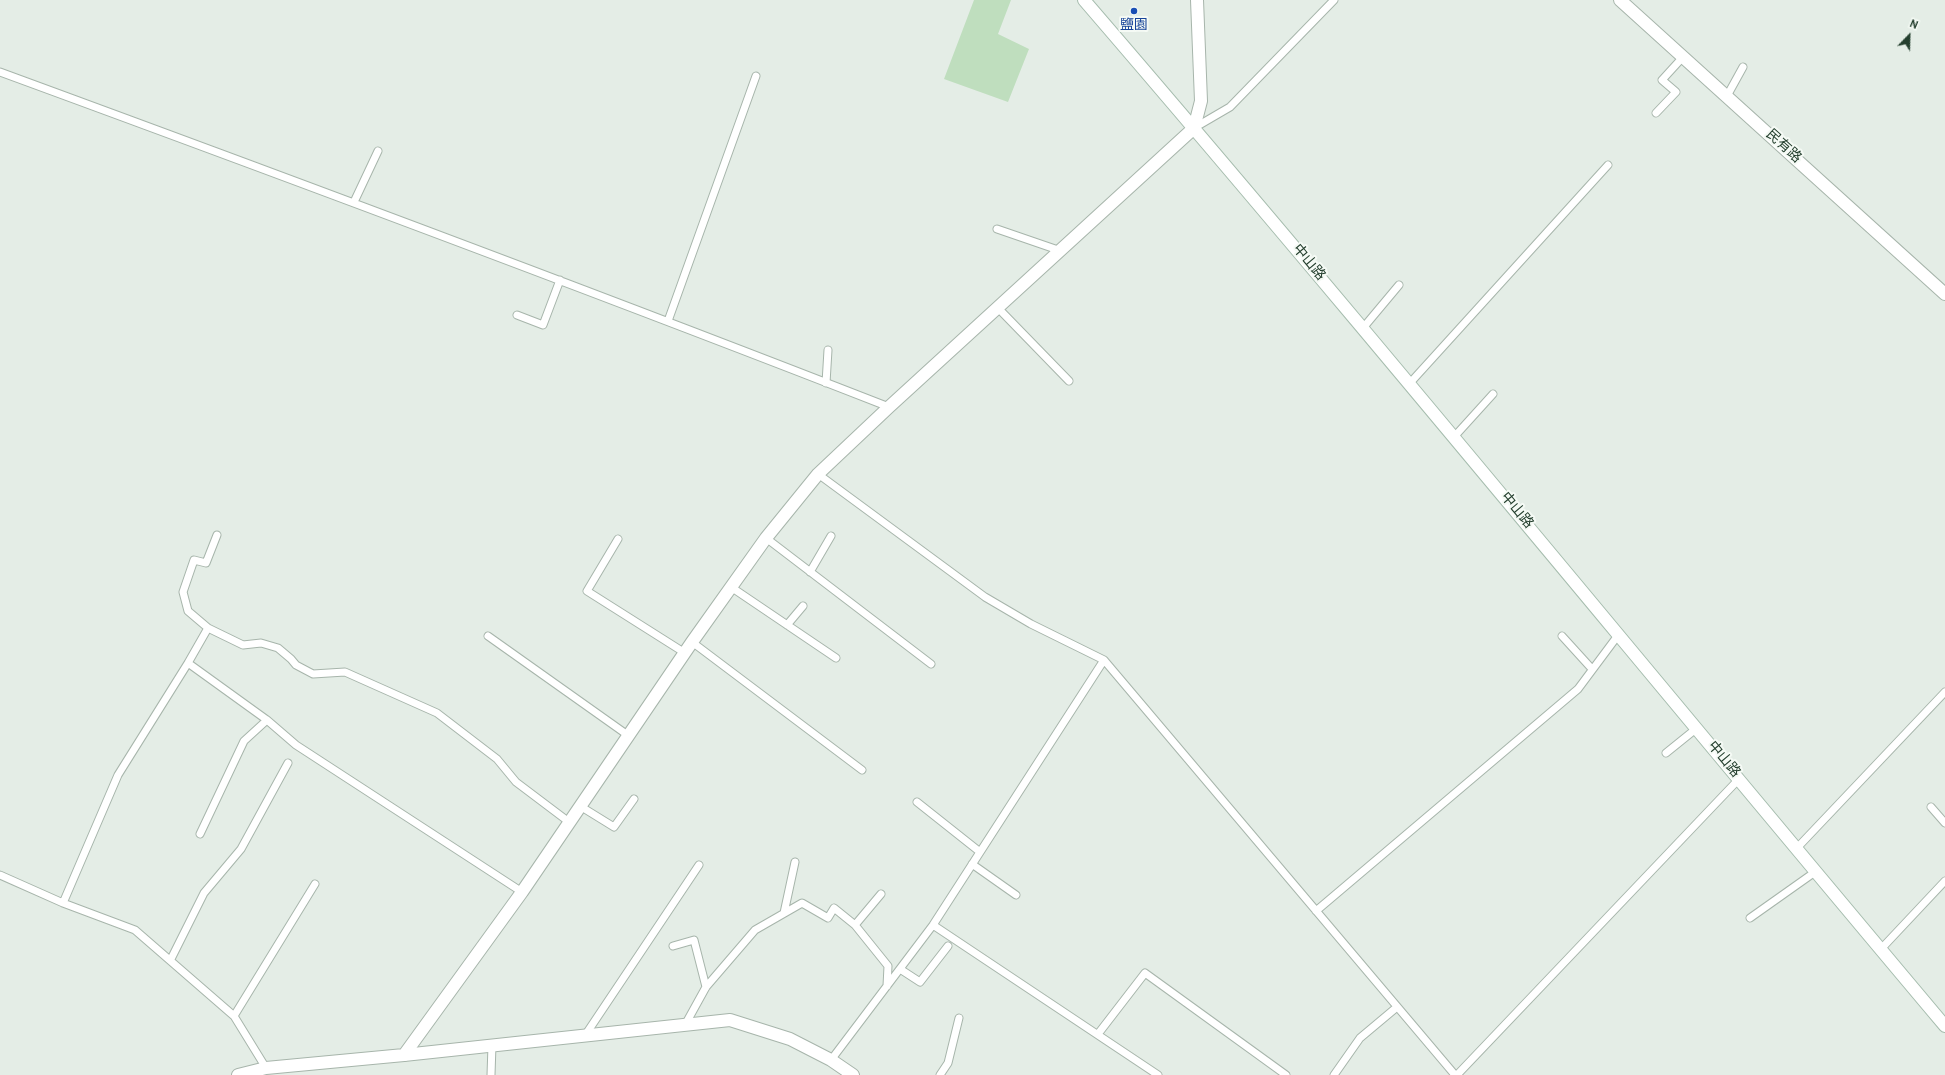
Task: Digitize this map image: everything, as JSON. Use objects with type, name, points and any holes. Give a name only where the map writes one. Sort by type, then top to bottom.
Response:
[{"type":"street","name":"中山路","points":[[1084,0],[1410,383],[1815,872],[1945,1026]]},
{"type":"street","points":[[404,1055],[522,892],[731,587],[766,538],[818,474],[889,407],[1194,128],[1201,101],[1197,0]]},
{"type":"street","name":"民有路","points":[[1620,0],[1945,294]]},
{"type":"street","points":[[238,1075],[266,1068],[404,1055],[586,1034],[730,1020],[790,1039],[831,1060],[853,1075]]},
{"type":"lane","points":[[1194,128],[1230,108],[1334,0]]},
{"type":"lane","points":[[1656,113],[1676,92],[1662,80],[1683,57]]},
{"type":"lane","points":[[1727,96],[1743,67]]},
{"type":"lane","points":[[0,72],[354,202],[668,321],[889,407]]},
{"type":"lane","points":[[668,321],[756,76]]},
{"type":"lane","points":[[354,202],[378,151]]},
{"type":"lane","points":[[1410,383],[1608,165]]},
{"type":"lane","points":[[997,229],[1061,251]]},
{"type":"lane","points":[[517,315],[543,325],[560,280]]},
{"type":"lane","points":[[1363,328],[1399,285]]},
{"type":"lane","points":[[998,308],[1069,381]]},
{"type":"lane","points":[[826,383],[828,350]]},
{"type":"lane","points":[[1454,437],[1493,394]]},
{"type":"lane","points":[[818,474],[984,597],[1031,624],[1104,660],[1456,1075],[1739,780]]},
{"type":"lane","points":[[217,535],[206,563],[194,560],[183,592],[188,611],[208,628],[243,645],[261,643],[278,648],[296,665],[313,674],[345,672],[437,713],[497,759],[516,782],[569,822]]},
{"type":"lane","points":[[810,572],[831,536]]},
{"type":"lane","points":[[766,538],[931,664]]},
{"type":"lane","points":[[618,539],[587,591],[685,653]]},
{"type":"lane","points":[[731,587],[836,658]]},
{"type":"lane","points":[[787,625],[803,606]]},
{"type":"lane","points":[[63,903],[118,775],[188,663],[208,628]]},
{"type":"lane","points":[[1316,911],[1578,689],[1619,634]]},
{"type":"lane","points":[[488,636],[629,736]]},
{"type":"lane","points":[[1562,636],[1592,669]]},
{"type":"lane","points":[[692,642],[862,770]]},
{"type":"lane","points":[[831,1060],[933,924],[1104,660]]},
{"type":"lane","points":[[188,663],[267,720],[296,745],[522,892]]},
{"type":"lane","points":[[1796,849],[1945,692]]},
{"type":"lane","points":[[200,834],[244,741],[267,720]]},
{"type":"lane","points":[[1666,753],[1696,728]]},
{"type":"lane","points":[[171,959],[204,893],[241,849],[288,764]]},
{"type":"lane","points":[[580,806],[614,827],[634,799]]},
{"type":"lane","points":[[917,802],[980,852]]},
{"type":"lane","points":[[1931,807],[1945,822]]},
{"type":"lane","points":[[784,913],[795,862]]},
{"type":"lane","points":[[972,864],[1016,895]]},
{"type":"lane","points":[[586,1034],[699,865]]},
{"type":"lane","points":[[1750,918],[1815,872]]},
{"type":"lane","points":[[0,875],[63,903],[135,930],[171,959],[234,1016],[266,1068]]},
{"type":"lane","points":[[1881,949],[1945,881]]},
{"type":"lane","points":[[234,1016],[315,884]]},
{"type":"lane","points":[[855,925],[881,894]]},
{"type":"lane","points":[[685,1025],[706,987],[755,930],[802,903],[828,918],[834,908],[855,925],[888,966],[887,986]]},
{"type":"lane","points":[[933,924],[1158,1075]]},
{"type":"lane","points":[[674,946],[694,940],[706,987]]},
{"type":"lane","points":[[900,969],[920,982],[948,946]]},
{"type":"lane","points":[[1098,1034],[1145,973],[1286,1075]]},
{"type":"lane","points":[[1334,1075],[1360,1038],[1397,1007]]},
{"type":"lane","points":[[940,1075],[948,1063],[959,1018]]},
{"type":"lane","points":[[490,1075],[492,1045]]},
{"type":"green space","points":[[974,0],[1011,0],[998,34],[1029,49],[1008,102],[944,79]]},
{"type":"place","name":"鹽園","points":[[1134,11]]}]
